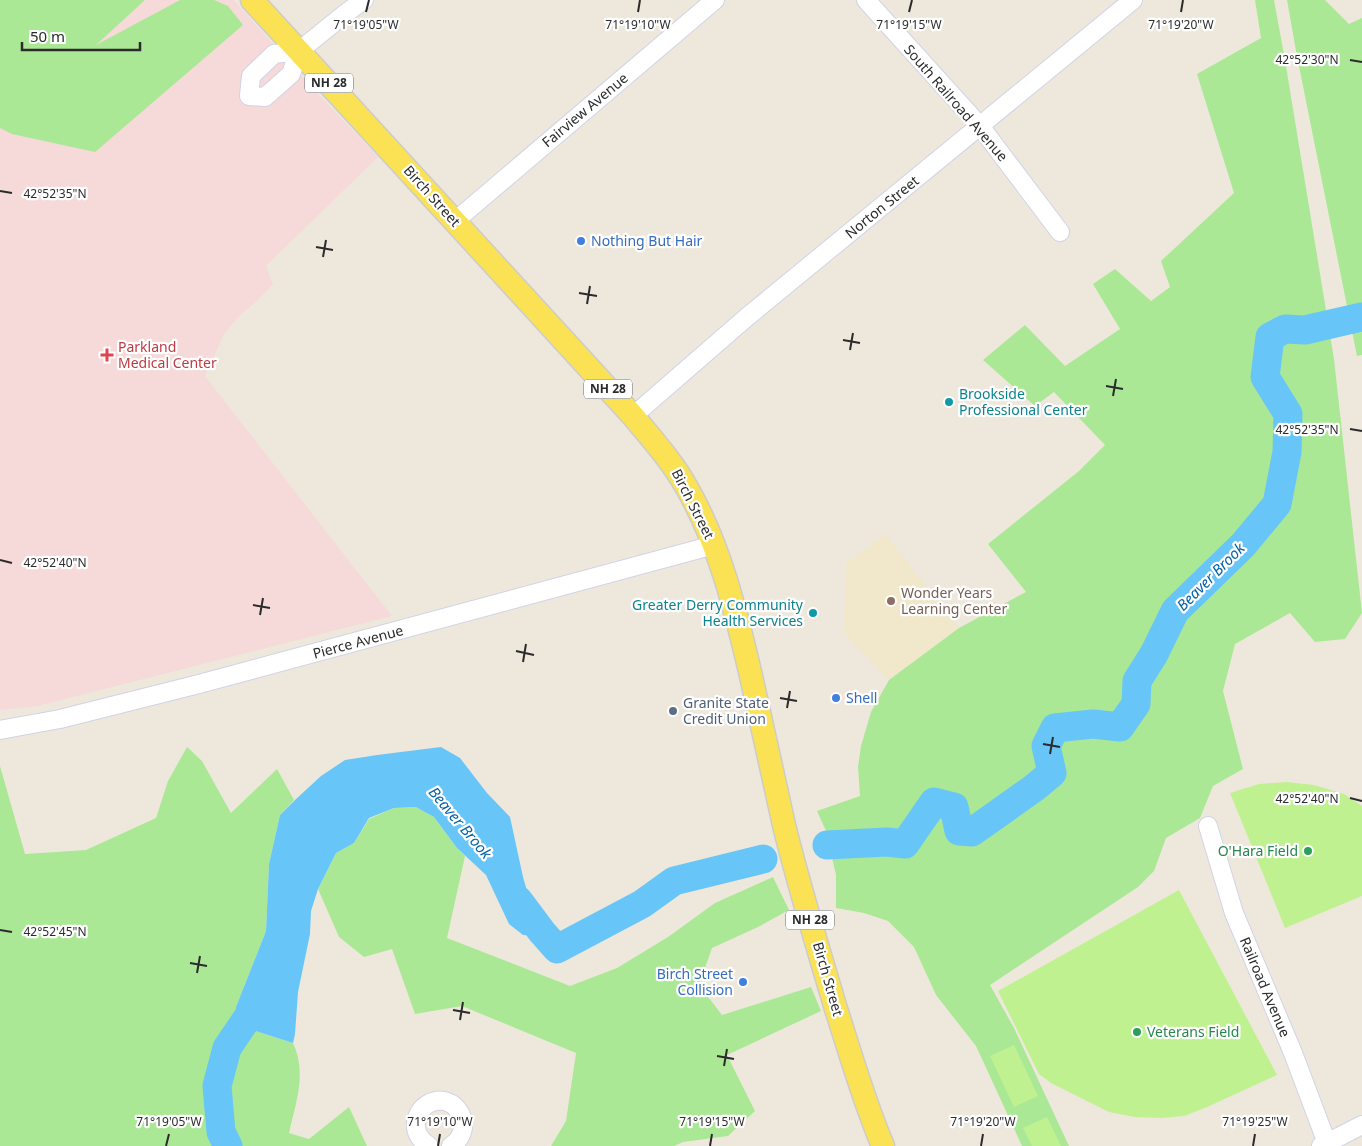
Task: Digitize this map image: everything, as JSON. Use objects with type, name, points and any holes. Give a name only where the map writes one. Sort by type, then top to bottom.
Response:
[{"type":"main road","name":"Birch Street","points":[[252,0],[633,416],[674,466],[697,508],[714,545],[740,631],[785,826],[824,970],[862,1094],[883,1146]]},
{"type":"street","points":[[299,51],[364,0]]},
{"type":"street","name":"Fairview Avenue","points":[[455,221],[715,0]]},
{"type":"street","name":"South Railroad Avenue","points":[[866,0],[980,126],[1060,232]]},
{"type":"street","name":"Norton Street","points":[[633,416],[748,317],[1133,0]]},
{"type":"street","name":"Pierce Avenue","points":[[0,730],[60,719],[200,684],[714,545]]},
{"type":"street","name":"Railroad Avenue","points":[[1208,826],[1234,912],[1293,1053],[1325,1145]]},
{"type":"street","points":[[429,1146],[417,1134],[416,1118],[425,1106],[432,1102],[440,1101],[455,1107],[463,1121],[463,1129],[460,1136],[456,1143],[450,1146]]},
{"type":"street","points":[[1325,1145],[1362,1125]]},
{"type":"shaded area","name":"Parkland Medical Center","points":[[145,0],[234,0],[307,82],[378,157],[266,266],[273,284],[239,316],[224,334],[205,376],[392,616],[38,706],[0,710],[0,108],[26,107]]},
{"type":"shaded area","name":"Wonder Years Learning Center","points":[[885,534],[959,628],[889,680],[844,633],[846,564]]},
{"type":"green space","points":[[0,0],[145,0],[96,45],[180,0],[214,0],[228,6],[243,25],[95,152],[12,134],[0,128]]},
{"type":"green space","points":[[1255,0],[1274,0],[1285,60],[1334,359],[1362,613],[1345,639],[1315,642],[1290,613],[1235,644],[1223,691],[1243,769],[1213,786],[1200,818],[1166,838],[1154,871],[1138,887],[990,985],[1014,1028],[1069,1146],[1022,1146],[976,1046],[936,995],[914,947],[888,921],[864,913],[836,908],[836,875],[826,831],[817,811],[860,796],[858,767],[861,746],[871,712],[889,680],[959,628],[1026,592],[988,544],[1079,471],[1105,445],[1054,392],[1035,406],[983,360],[1025,325],[1065,366],[1120,329],[1093,284],[1115,269],[1151,301],[1170,287],[1161,261],[1234,193],[1197,74],[1261,38]]},
{"type":"green space","points":[[1287,0],[1325,0],[1349,24],[1362,18],[1362,355],[1357,356]]},
{"type":"green space","points":[[187,747],[202,761],[231,813],[277,769],[294,800],[280,815],[269,864],[266,931],[236,1007],[237,1025],[293,1043],[297,1054],[300,1076],[289,1133],[309,1139],[349,1107],[367,1146],[0,1146],[0,766],[25,854],[86,850],[156,818],[168,781]]},
{"type":"green space","name":"O'Hara Field","points":[[1287,782],[1314,785],[1344,794],[1362,806],[1362,896],[1285,928],[1230,793],[1259,784]]},
{"type":"green space","points":[[417,807],[434,817],[465,856],[447,938],[570,986],[617,968],[668,937],[715,903],[773,877],[789,910],[758,927],[712,948],[699,985],[722,1015],[811,987],[821,1011],[727,1055],[755,1111],[728,1136],[683,1142],[674,1146],[551,1146],[566,1121],[576,1053],[462,1006],[415,1014],[392,949],[364,957],[339,937],[318,889],[336,853],[354,843],[369,819],[394,808]]},
{"type":"green space","name":"Veterans Field","points":[[1179,890],[1277,1075],[1184,1116],[1161,1118],[1135,1117],[1109,1112],[1051,1083],[1039,1074],[998,991]]},
{"type":"green space","points":[[1014,1045],[1038,1096],[1014,1107],[990,1056]]},
{"type":"green space","points":[[1047,1117],[1061,1146],[1032,1146],[1023,1128]]},
{"type":"water","points":[[441,747],[460,758],[487,793],[510,817],[532,908],[546,928],[538,936],[523,935],[509,924],[486,875],[457,848],[434,817],[416,807],[394,808],[369,818],[354,843],[336,853],[318,889],[311,911],[310,934],[298,992],[293,1043],[237,1025],[236,1007],[266,931],[269,864],[280,815],[321,776],[345,760]]},
{"type":"waterway","name":"Beaver Brook","points":[[827,845],[887,842],[905,844],[934,802],[954,807],[959,831],[972,832],[1052,773],[1046,746],[1055,728],[1093,724],[1120,727],[1136,704],[1137,681],[1154,654],[1175,611],[1243,545],[1277,504],[1287,452],[1288,414],[1265,377],[1270,337],[1285,329],[1305,330],[1362,317]]},
{"type":"waterway","name":"Beaver Brook","points":[[518,900],[557,949],[642,904],[674,881],[763,859]]},
{"type":"waterway","name":"Beaver Brook","points":[[228,1146],[221,1132],[217,1086],[227,1048],[263,995]]},
{"type":"place","name":"Nothing But Hair","points":[[581,241]]},
{"type":"place","name":"Parkland Medical Center","points":[[107,355]]},
{"type":"place","name":"Brookside Professional Center","points":[[949,402]]},
{"type":"place","name":"Wonder Years Learning Center","points":[[891,601]]},
{"type":"place","name":"Greater Derry Community Health Services","points":[[813,613]]},
{"type":"place","name":"Shell","points":[[836,698]]},
{"type":"place","name":"Granite State Credit Union","points":[[673,711]]},
{"type":"place","name":"O'Hara Field","points":[[1308,851]]},
{"type":"place","name":"Birch Street Collision","points":[[743,982]]},
{"type":"place","name":"Veterans Field","points":[[1137,1032]]}]
